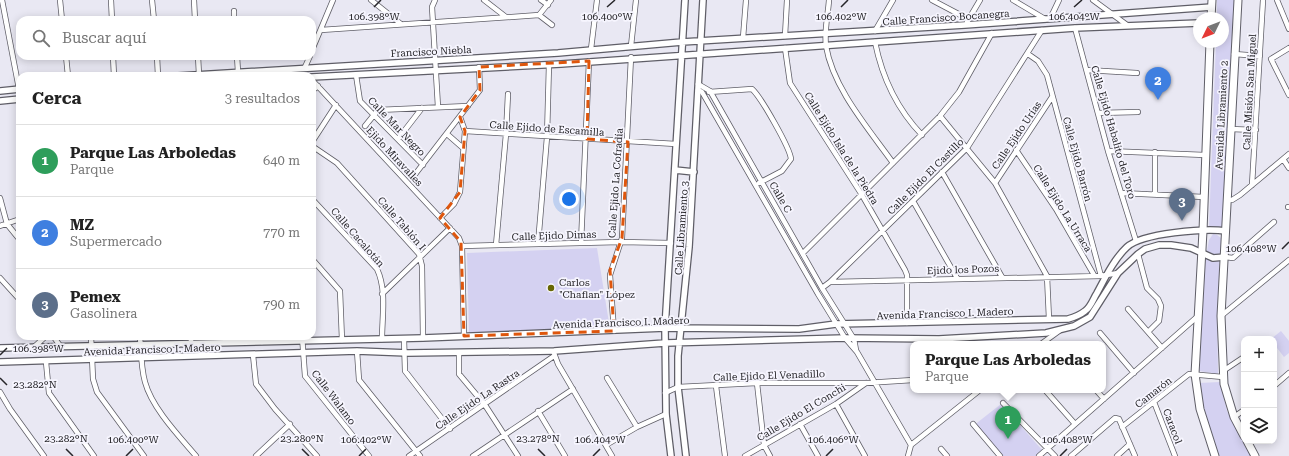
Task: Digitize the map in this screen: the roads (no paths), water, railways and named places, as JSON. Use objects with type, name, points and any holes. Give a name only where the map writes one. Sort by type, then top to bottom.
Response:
[{"type":"main road","name":"Avenida Libramiento 2","points":[[1238,0],[1221,316],[1223,374],[1234,418],[1241,431]]},
{"type":"main road","name":"Avenida Libramiento 2","points":[[1210,48],[1203,231],[1195,374],[1200,409],[1215,456]]},
{"type":"main road","points":[[1248,444],[1255,456]]},
{"type":"street","points":[[1,0],[16,74]]},
{"type":"street","points":[[60,0],[62,16]]},
{"type":"street","points":[[111,0],[112,16]]},
{"type":"street","points":[[152,0],[154,16]]},
{"type":"street","points":[[194,0],[196,16]]},
{"type":"street","points":[[316,41],[333,0]]},
{"type":"street","points":[[371,0],[401,24]]},
{"type":"street","points":[[484,0],[506,17]]},
{"type":"street","points":[[541,0],[548,5]]},
{"type":"street","points":[[539,15],[551,0]]},
{"type":"street","points":[[591,49],[597,0]]},
{"type":"street","points":[[631,46],[636,0]]},
{"type":"street","name":"Calle Libramiento 3","points":[[671,456],[665,393],[665,328],[685,0]]},
{"type":"street","name":"Calle Libramiento 3","points":[[686,456],[678,387],[679,343],[689,247],[703,0]]},
{"type":"street","points":[[743,38],[746,0]]},
{"type":"street","points":[[785,36],[787,0]]},
{"type":"street","points":[[829,0],[826,46],[833,73],[856,110],[893,163]]},
{"type":"street","points":[[874,31],[893,0]]},
{"type":"street","points":[[932,0],[966,22],[980,0]]},
{"type":"street","points":[[1013,0],[1047,19],[1060,0]]},
{"type":"street","points":[[1092,0],[1114,14],[1127,25]]},
{"type":"street","name":"Calle Misión San Miguel","points":[[1252,185],[1263,0]]},
{"type":"street","points":[[1277,0],[1289,29]]},
{"type":"street","points":[[433,1],[438,107]]},
{"type":"street","name":"Calle Francisco Bocanegra","points":[[631,46],[874,31],[966,22],[1047,19],[1114,14],[1212,3]]},
{"type":"street","points":[[234,11],[234,16]]},
{"type":"street","points":[[321,30],[539,15],[552,25]]},
{"type":"street","name":"Calle Francisco Bocanegra","points":[[631,58],[826,46],[992,33],[1127,25],[1193,23]]},
{"type":"street","name":"Calle Ejido Habalito del Toro","points":[[1075,28],[1108,151],[1136,241]]},
{"type":"street","name":"Calle Ejido El Castillo","points":[[830,282],[967,148],[1042,30]]},
{"type":"street","points":[[803,253],[940,116],[959,92],[992,33]]},
{"type":"street","points":[[876,42],[880,65],[890,90],[907,119],[922,135]]},
{"type":"street","name":"Francisco Niebla","points":[[305,67],[435,61],[558,53],[631,46]]},
{"type":"street","name":"Calle Ejido Isla de la Piedra","points":[[785,48],[790,83],[862,195],[905,270],[907,280],[907,323]]},
{"type":"street","points":[[1289,48],[1271,59],[1289,94]]},
{"type":"street","name":"Calle Ejido Barrón","points":[[1028,54],[1043,67],[1104,275]]},
{"type":"street","points":[[1234,54],[1260,56]]},
{"type":"street","name":"Francisco Niebla","points":[[316,78],[479,67],[562,64],[631,58]]},
{"type":"street","name":"Calle Ejido La Cofradía","points":[[614,331],[610,275],[621,242],[628,142],[631,58]]},
{"type":"street","points":[[66,60],[68,72]]},
{"type":"street","points":[[114,60],[114,72]]},
{"type":"street","points":[[157,60],[158,72]]},
{"type":"street","points":[[198,60],[199,72]]},
{"type":"street","points":[[237,60],[238,72],[305,67],[308,60]]},
{"type":"street","points":[[581,243],[587,139],[589,61]]},
{"type":"street","points":[[538,244],[547,137],[549,64]]},
{"type":"street","points":[[413,177],[480,90],[479,67]]},
{"type":"street","points":[[1087,70],[1137,73]]},
{"type":"street","name":"Calle Mar Negro","points":[[356,75],[360,101],[423,165]]},
{"type":"street","name":"Ejido Miravalles","points":[[316,83],[459,238],[462,246]]},
{"type":"street","name":"Calle C","points":[[698,87],[710,91],[822,288],[854,339]]},
{"type":"street","name":"Calle C","points":[[698,87],[704,94],[757,185],[836,324],[857,352]]},
{"type":"street","points":[[0,91],[16,89]]},
{"type":"street","points":[[704,94],[710,91],[752,89],[781,136],[791,159],[782,171],[757,185]]},
{"type":"street","points":[[496,245],[508,94]]},
{"type":"street","name":"Calle Ejido Urías","points":[[995,183],[1052,97]]},
{"type":"street","points":[[0,101],[16,99]]},
{"type":"street","points":[[316,136],[336,105]]},
{"type":"street","points":[[365,126],[378,110],[468,106]]},
{"type":"street","points":[[398,139],[422,108]]},
{"type":"street","points":[[1098,113],[1138,112]]},
{"type":"street","points":[[940,116],[995,183],[1047,276],[1049,319]]},
{"type":"street","points":[[440,218],[454,204],[460,192],[464,131],[460,117]]},
{"type":"street","points":[[1230,128],[1256,130]]},
{"type":"street","name":"Calle Ejido de Escamilla","points":[[464,131],[676,144]]},
{"type":"street","points":[[447,134],[463,148]]},
{"type":"street","name":"Calle Tablón I","points":[[316,149],[337,163],[419,254],[422,266],[423,338]]},
{"type":"street","name":"Calle Ejido La Urraca","points":[[1016,150],[1056,209],[1094,276]]},
{"type":"street","points":[[1108,151],[1205,155]]},
{"type":"street","points":[[1155,152],[1155,193]]},
{"type":"street","points":[[1227,200],[1232,200],[1289,154]]},
{"type":"street","points":[[1283,159],[1289,168]]},
{"type":"street","points":[[675,170],[694,172]]},
{"type":"street","points":[[942,172],[1002,277]]},
{"type":"street","points":[[1121,193],[1155,193],[1204,197]]},
{"type":"street","points":[[0,198],[7,224],[16,235]]},
{"type":"street","points":[[913,201],[957,278]]},
{"type":"street","name":"Calle Cacalotán","points":[[316,203],[377,270],[381,281],[382,294],[382,339]]},
{"type":"street","points":[[0,226],[16,221]]},
{"type":"street","points":[[1202,252],[1213,258],[1232,258],[1274,222]]},
{"type":"street","points":[[382,294],[450,228]]},
{"type":"street","points":[[1203,231],[1226,231]]},
{"type":"street","name":"Avenida Francisco I. Madero","points":[[316,339],[404,339],[665,328],[799,329],[836,324],[844,325],[1068,318],[1084,312],[1089,308],[1104,275],[1121,253],[1136,241],[1152,237],[1203,231]]},
{"type":"street","points":[[790,244],[795,239]]},
{"type":"street","name":"Calle Ejido Dimas","points":[[462,246],[621,242],[671,243]]},
{"type":"street","name":"Avenida Francisco I. Madero","points":[[0,362],[46,362],[357,352],[554,354],[665,343],[845,338],[939,339],[1059,331],[1074,326],[1090,316],[1118,274],[1145,249],[1159,245],[1181,246],[1202,252]]},
{"type":"street","points":[[462,246],[464,336]]},
{"type":"street","points":[[1138,254],[1147,288],[1158,299],[1161,306],[1159,322],[1148,332]]},
{"type":"street","points":[[1221,316],[1289,260]]},
{"type":"street","points":[[316,264],[340,291],[342,340]]},
{"type":"street","name":"Ejido los Pozos","points":[[830,282],[1094,276],[1118,274]]},
{"type":"street","points":[[0,278],[16,296]]},
{"type":"street","points":[[822,288],[830,282]]},
{"type":"street","points":[[1128,309],[1162,348]]},
{"type":"street","points":[[1039,456],[1198,316]]},
{"type":"street","points":[[1045,341],[1059,331]]},
{"type":"street","points":[[1100,334],[1134,373]]},
{"type":"street","points":[[404,339],[405,371],[450,429]]},
{"type":"street","points":[[854,339],[857,352],[911,445]]},
{"type":"street","points":[[33,348],[42,340]]},
{"type":"street","points":[[56,340],[61,347]]},
{"type":"street","points":[[91,340],[93,379],[97,392],[144,456]]},
{"type":"street","points":[[140,340],[146,384],[153,400],[196,456]]},
{"type":"street","points":[[191,340],[191,345]]},
{"type":"street","name":"Avenida Francisco I. Madero","points":[[0,348],[191,345],[250,340]]},
{"type":"street","name":"Calle Walamo","points":[[302,340],[303,370],[308,381],[369,456]]},
{"type":"street","points":[[357,352],[359,380],[420,456]]},
{"type":"street","points":[[459,352],[459,374],[485,405],[518,456]]},
{"type":"street","points":[[554,354],[573,390],[612,456]]},
{"type":"street","name":"Calle Ejido La Rastra","points":[[409,456],[485,405],[554,354]]},
{"type":"street","points":[[253,355],[256,384],[275,409],[317,456]]},
{"type":"street","points":[[1195,374],[1223,374],[1241,359]]},
{"type":"street","points":[[46,362],[49,393],[94,456]]},
{"type":"street","points":[[1277,383],[1289,373]]},
{"type":"street","name":"Camarón","points":[[1122,427],[1189,374],[1195,374]]},
{"type":"street","points":[[607,378],[637,427]]},
{"type":"street","name":"Calle Ejido El Venadillo","points":[[665,393],[678,387],[757,383],[866,383],[874,381],[910,380]]},
{"type":"street","points":[[757,383],[764,445],[770,456]]},
{"type":"street","name":"Calle Ejido El Conchi","points":[[746,456],[836,404],[866,383]]},
{"type":"street","points":[[716,386],[725,456]]},
{"type":"street","points":[[472,456],[573,390]]},
{"type":"street","points":[[0,392],[10,410],[44,456]]},
{"type":"street","points":[[908,456],[911,445],[976,393]]},
{"type":"street","points":[[1048,393],[1075,424]]},
{"type":"street","points":[[1099,393],[1104,399]]},
{"type":"street","name":"Caracol","points":[[1154,402],[1175,456]]},
{"type":"street","points":[[1003,403],[1046,450],[1055,456]]},
{"type":"street","points":[[836,404],[865,456]]},
{"type":"street","points":[[538,412],[564,456]]},
{"type":"street","points":[[1234,418],[1241,412]]},
{"type":"street","points":[[606,445],[637,427],[666,414]]},
{"type":"street","points":[[1071,456],[1112,419],[1115,418],[1119,420],[1135,456]]},
{"type":"street","points":[[256,456],[290,424]]},
{"type":"street","points":[[800,424],[818,456]]},
{"type":"street","points":[[973,424],[1000,456]]},
{"type":"street","points":[[1117,456],[1130,444]]},
{"type":"street","points":[[941,449],[947,456]]},
{"type":"place","name":"MZ","points":[[1158,100]]},
{"type":"place","name":"Pemex","points":[[1182,221]]},
{"type":"place","name":"Carlos \"Chaflan\" López","points":[[551,288]]},
{"type":"place","name":"Parque Las Arboledas","points":[[1008,439]]}]
